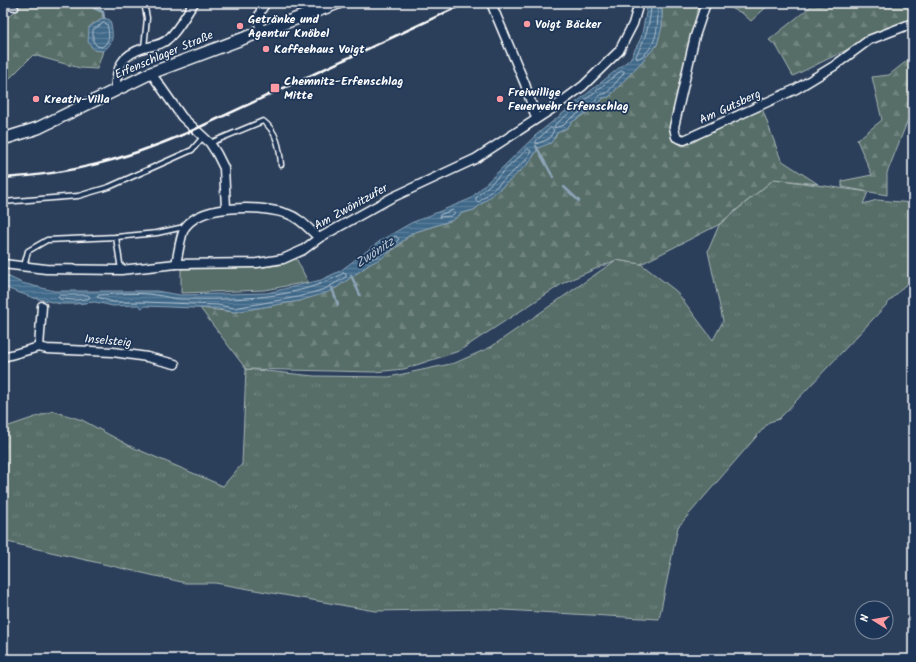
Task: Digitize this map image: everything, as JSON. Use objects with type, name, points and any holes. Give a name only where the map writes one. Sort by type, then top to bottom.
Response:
[{"type":"main road","name":"Erfenschlager Straße","points":[[3,139],[38,128],[151,72],[260,30],[338,3]]},
{"type":"street","points":[[115,89],[116,75],[120,62],[127,56],[144,48],[160,45],[169,38],[194,3]]},
{"type":"street","points":[[260,30],[258,18],[260,9],[266,3]]},
{"type":"street","points":[[491,3],[525,84],[536,118]]},
{"type":"street","name":"Am Zwönitzufer","points":[[3,264],[46,269],[121,270],[176,264],[257,263],[283,259],[303,250],[319,238],[391,198],[475,159],[583,86],[619,51],[633,24],[639,3]]},
{"type":"street","name":"Am Gutsberg","points":[[706,3],[695,36],[674,127],[676,137],[684,140],[796,89],[834,66],[869,40],[913,23]]},
{"type":"street","points":[[151,72],[182,117],[210,143],[224,168],[226,208]]},
{"type":"street","points":[[176,264],[184,227],[197,216],[226,208],[288,214],[298,219],[319,238]]},
{"type":"street","points":[[39,347],[42,306]]},
{"type":"street","name":"Inselsteig","points":[[3,355],[6,356],[39,347],[47,349],[113,352],[147,357],[175,364]]},
{"type":"lane","points":[[144,3],[147,18],[144,48]]},
{"type":"lane","points":[[3,6],[16,8]]},
{"type":"lane","points":[[210,143],[263,121],[269,125],[275,137],[280,151],[281,165]]},
{"type":"lane","points":[[3,202],[78,196],[109,187],[192,150],[203,137]]},
{"type":"lane","points":[[24,267],[28,251],[47,240],[116,237],[157,233],[184,227]]},
{"type":"lane","points":[[116,237],[121,270]]},
{"type":"green space","points":[[25,3],[99,3],[104,18],[89,27],[94,50],[103,51],[97,69],[80,68],[33,55],[3,85],[3,21]]},
{"type":"green space","points":[[662,3],[701,3],[669,128],[673,139],[682,146],[694,142],[759,100],[781,160],[818,184],[774,179],[718,225],[641,264],[616,260],[565,282],[459,351],[404,369],[374,372],[246,369],[200,308],[234,312],[299,301],[336,288],[396,248],[412,233],[453,220],[462,213],[474,210],[507,183],[533,157],[538,148],[555,138],[557,133],[567,128],[572,122],[598,105],[603,98],[609,97],[657,45],[662,25]]},
{"type":"green space","points":[[719,3],[771,3],[751,21],[742,13]]},
{"type":"green space","points":[[815,3],[913,3],[913,21],[873,37],[793,76],[777,47],[769,40]]},
{"type":"green space","points":[[913,56],[913,107],[887,173],[887,195],[842,187],[842,181],[872,175],[857,140],[882,120],[872,77],[889,75]]},
{"type":"green space","points":[[774,179],[868,192],[863,204],[877,200],[913,203],[913,285],[905,285],[779,419],[769,422],[678,527],[659,619],[487,609],[375,611],[215,583],[186,583],[3,541],[3,428],[53,411],[82,420],[132,447],[223,486],[242,464],[246,369],[314,376],[389,377],[455,363],[491,347],[616,260],[641,264],[676,291],[713,340],[723,321],[708,251],[719,225]]},
{"type":"green space","points":[[296,258],[308,282],[264,290],[181,293],[181,269],[264,267],[279,265]]},
{"type":"water","name":"Zwönitz","points":[[648,3],[662,3],[662,27],[657,45],[609,97],[603,98],[598,105],[572,122],[567,128],[557,133],[551,143],[538,148],[530,162],[474,210],[462,213],[453,220],[412,233],[382,258],[370,264],[336,288],[326,293],[299,301],[234,312],[218,309],[145,306],[142,308],[138,305],[113,306],[95,302],[61,304],[34,298],[3,287],[3,274],[22,283],[54,291],[156,291],[180,295],[267,293],[321,280],[340,271],[383,239],[411,223],[470,199],[536,135],[630,59],[641,38]]},
{"type":"water","points":[[104,18],[110,20],[112,37],[110,45],[103,51],[94,50],[88,42],[89,27]]},
{"type":"waterway","points":[[93,3],[94,8],[103,12],[104,18]]},
{"type":"waterway","points":[[536,146],[553,177]]},
{"type":"waterway","points":[[564,187],[579,201]]},
{"type":"waterway","points":[[351,275],[360,295]]},
{"type":"waterway","points":[[332,288],[338,305]]},
{"type":"railway","points":[[3,178],[75,169],[119,158],[164,143],[466,3]]},
{"type":"place","name":"Voigt Bäcker","points":[[527,24]]},
{"type":"place","name":"Getränke und Agentur Knöbel","points":[[240,26]]},
{"type":"place","name":"Kaffeehaus Voigt","points":[[266,49]]},
{"type":"place","name":"Chemnitz-Erfenschlag Mitte","points":[[275,88]]},
{"type":"place","name":"Kreativ-Villa","points":[[36,99]]},
{"type":"place","name":"Freiwillige Feuerwehr Erfenschlag","points":[[500,99]]}]
